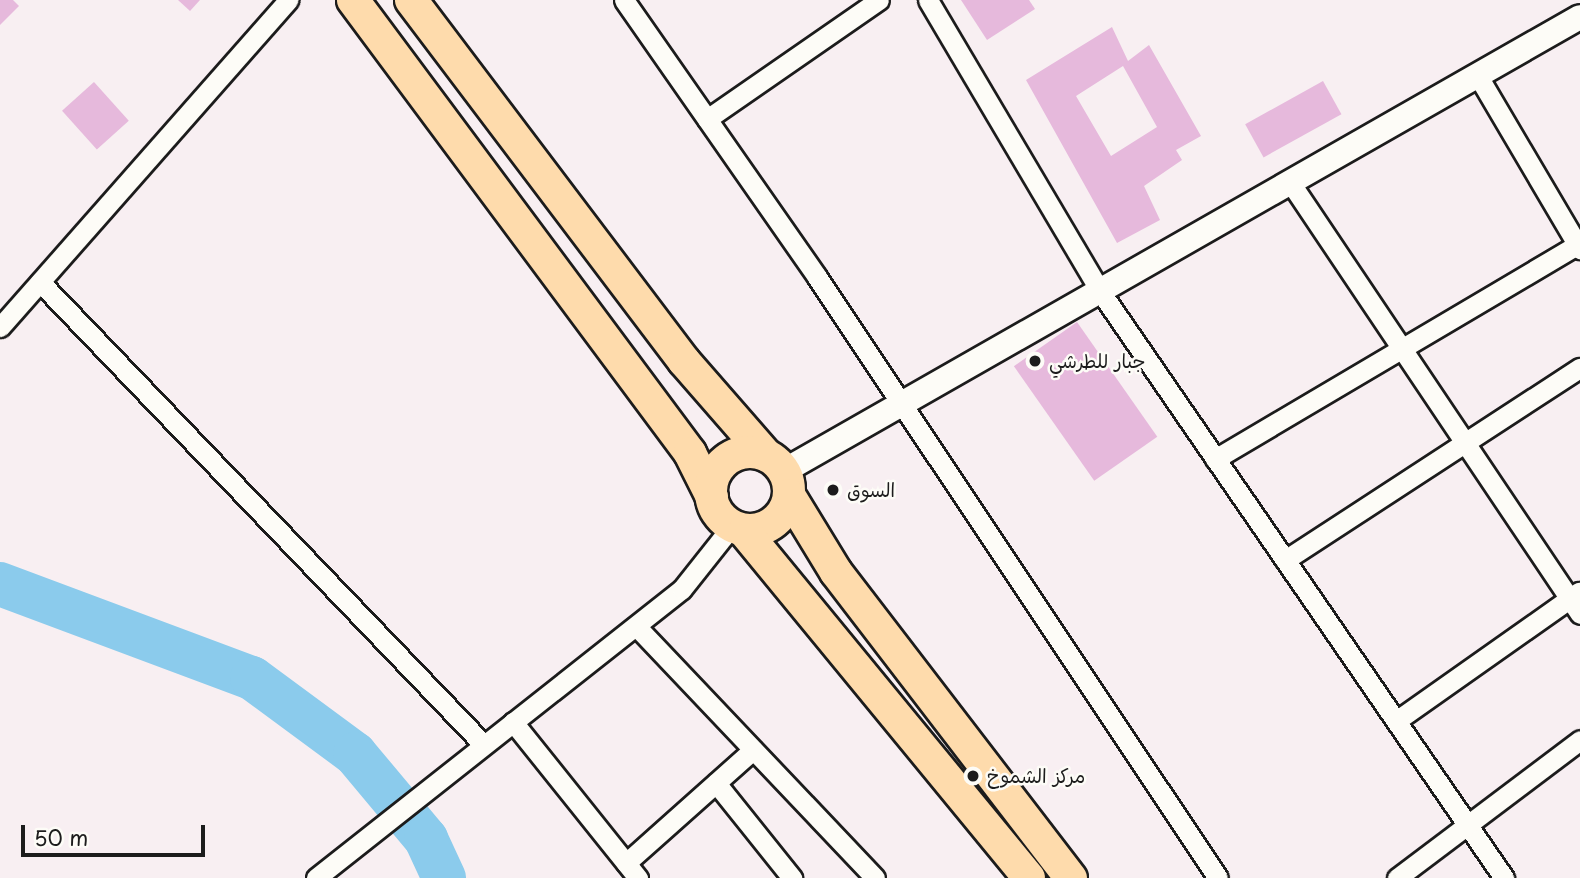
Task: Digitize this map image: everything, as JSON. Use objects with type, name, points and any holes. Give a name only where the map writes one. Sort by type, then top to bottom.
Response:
[{"type":"highway","points":[[353,0],[690,453],[712,497],[1029,878]]},
{"type":"highway","points":[[411,0],[684,361],[780,474],[836,572],[1071,878]]},
{"type":"highway","points":[[712,497],[715,474],[732,457],[743,453],[780,474]]},
{"type":"highway","points":[[738,528],[769,525],[779,518],[780,474]]},
{"type":"street","points":[[0,327],[288,0]]},
{"type":"street","points":[[624,0],[1218,878]]},
{"type":"street","points":[[707,119],[879,0]]},
{"type":"street","points":[[928,0],[1100,291],[1504,878]]},
{"type":"street","points":[[780,474],[1580,17]]},
{"type":"street","points":[[1215,459],[1402,347],[1579,246],[1478,76]]},
{"type":"street","points":[[1290,182],[1577,601],[1396,721]]},
{"type":"street","points":[[40,282],[484,745]]},
{"type":"street","points":[[1285,559],[1465,439],[1580,368]]},
{"type":"street","points":[[316,878],[636,626],[697,575],[738,528]]},
{"type":"street","points":[[636,626],[875,878]]},
{"type":"street","points":[[513,722],[632,871],[716,783],[753,750]]},
{"type":"street","points":[[1397,878],[1580,740]]},
{"type":"street","points":[[716,783],[792,878]]},
{"type":"building","points":[[0,0],[13,0],[19,6],[0,25]]},
{"type":"building","points":[[178,0],[200,0],[190,11]]},
{"type":"building","points":[[961,0],[1029,0],[1035,9],[987,40]]},
{"type":"building","points":[[1112,27],[1128,61],[1149,45],[1201,136],[1176,150],[1182,160],[1144,186],[1160,220],[1117,243],[1026,80]],"holes":[[[1123,66],[1157,127],[1111,156],[1076,96]]]},
{"type":"building","points":[[1323,81],[1341,114],[1264,157],[1245,124]]},
{"type":"building","points":[[94,82],[129,121],[97,149],[62,111]]},
{"type":"building","points":[[1077,322],[1157,437],[1094,481],[1014,366]]},
{"type":"waterway","points":[[0,584],[252,678],[355,754],[426,839],[444,878]]},
{"type":"place","name":"جبار للطرشي","points":[[1035,361]]},
{"type":"place","name":"السوق","points":[[833,490]]},
{"type":"place","name":"مركز الشموخ","points":[[973,776]]}]
